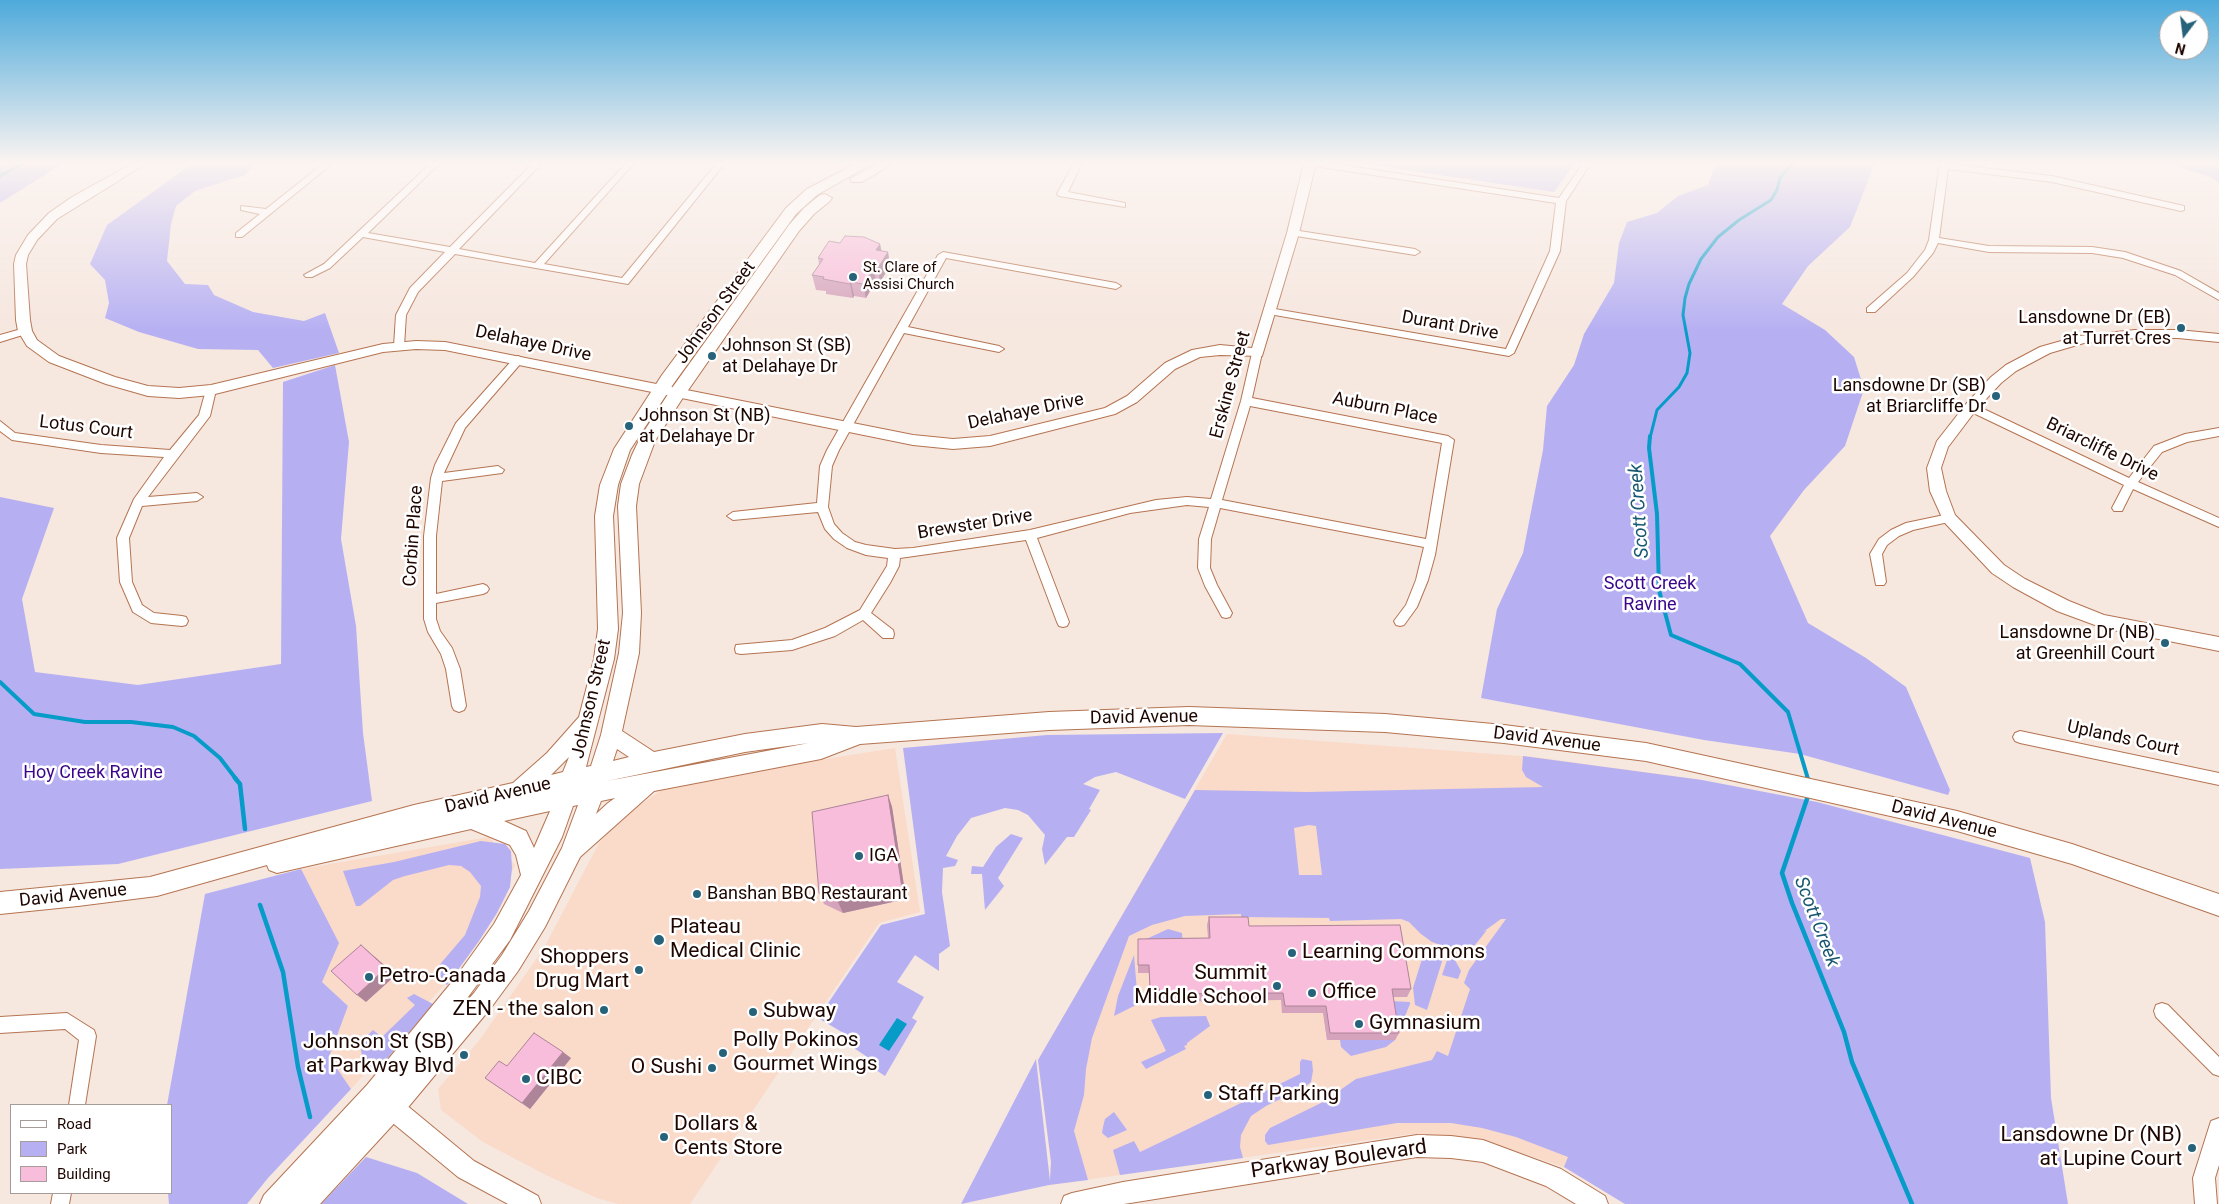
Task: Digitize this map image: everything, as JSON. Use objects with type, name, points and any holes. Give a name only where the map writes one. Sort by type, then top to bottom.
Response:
[{"type":"main road","name":"Johnson Street","points":[[273,1204],[384,1101],[482,1001],[510,963],[537,919],[572,851],[611,735],[625,676],[631,635],[632,612],[626,527],[630,484],[634,469],[669,390],[785,219]]},
{"type":"main road","name":"Johnson Street","points":[[302,1204],[384,1101],[489,952],[532,876],[569,788],[604,659],[608,628],[604,521],[609,485],[622,450],[802,219]]},
{"type":"main road","name":"David Avenue","points":[[146,888],[395,820],[517,792],[569,788],[595,783],[652,761],[745,743],[822,733],[856,736],[1030,722],[1189,716],[1385,722],[1504,734],[1646,752],[1957,821],[2072,854],[2219,905]]},
{"type":"main road","points":[[517,792],[554,759],[587,722]]},
{"type":"main road","points":[[611,735],[652,761]]},
{"type":"main road","name":"David Avenue","points":[[595,783],[649,783],[821,750],[856,736]]},
{"type":"main road","points":[[572,851],[616,810],[649,783]]},
{"type":"main road","name":"David Avenue","points":[[0,903],[78,896],[214,879],[473,820],[569,788]]},
{"type":"main road","points":[[473,820],[518,838],[526,853],[532,876]]},
{"type":"street","points":[[0,339],[25,331],[22,314],[20,264],[32,238],[49,219]]},
{"type":"street","points":[[239,234],[258,219]]},
{"type":"street","points":[[309,275],[328,266],[376,219]]},
{"type":"street","points":[[399,346],[401,315],[408,299],[483,219]]},
{"type":"street","points":[[537,266],[579,219]]},
{"type":"street","points":[[360,234],[624,282],[675,219]]},
{"type":"street","name":"Erskine Street","points":[[1226,613],[1211,586],[1204,568],[1205,539],[1246,400],[1268,311],[1296,219]]},
{"type":"street","name":"Durant Drive","points":[[1268,311],[1509,353],[1555,252],[1559,219]]},
{"type":"street","points":[[1871,310],[1918,268],[1926,257],[1934,240],[1937,219]]},
{"type":"street","points":[[1293,233],[1415,252]]},
{"type":"street","points":[[1934,240],[1994,250],[2077,249],[2106,252],[2162,266],[2191,279],[2219,297]]},
{"type":"street","name":"Brewster Drive","points":[[1116,286],[943,255],[845,426],[826,466],[822,507],[829,526],[838,536],[851,545],[866,550],[895,554],[1030,535],[1156,504],[1187,501],[1216,503],[1430,544]]},
{"type":"street","points":[[901,329],[999,349]]},
{"type":"street","name":"Delahaye Drive","points":[[25,331],[32,343],[47,355],[125,385],[162,392],[211,390],[399,346],[446,346],[845,426],[953,444],[990,442],[1110,411],[1132,399],[1170,366],[1197,353],[1220,350],[1257,353]]},
{"type":"street","points":[[2219,338],[2178,334],[2107,336],[2064,344],[2045,350],[2011,368],[1996,380],[1971,407],[1942,445],[1934,468],[1938,491],[1950,518],[1962,534],[1998,569],[2019,583],[2063,606],[2103,620],[2219,644]]},
{"type":"street","name":"Corbin Place","points":[[459,706],[453,668],[447,652],[431,625],[429,600],[430,536],[438,478],[441,465],[460,426],[518,360]]},
{"type":"street","points":[[182,621],[151,618],[137,608],[126,582],[123,538],[138,502],[172,454],[204,416],[211,390]]},
{"type":"street","name":"Auburn Place","points":[[1246,400],[1448,440],[1422,580],[1411,607],[1400,621]]},
{"type":"street","name":"Briarcliffe Drive","points":[[1971,407],[2132,484],[2219,523]]},
{"type":"street","name":"Lotus Court","points":[[0,425],[12,436],[101,449],[172,454]]},
{"type":"street","points":[[2118,508],[2126,491],[2150,457],[2158,449],[2185,438],[2219,432]]},
{"type":"street","points":[[438,478],[498,470]]},
{"type":"street","points":[[138,502],[198,497]]},
{"type":"street","points":[[733,516],[822,507]]},
{"type":"street","points":[[1880,582],[1876,554],[1883,542],[1895,533],[1910,526],[1950,518]]},
{"type":"street","points":[[1030,535],[1063,622]]},
{"type":"street","points":[[740,649],[792,645],[830,632],[864,614],[893,566],[895,554]]},
{"type":"street","points":[[429,600],[483,588]]},
{"type":"street","points":[[864,614],[888,634]]},
{"type":"street","name":"Uplands Court","points":[[2020,737],[2219,779]]},
{"type":"street","points":[[2162,1011],[2219,1068]]},
{"type":"street","points":[[0,1025],[67,1021],[88,1036],[76,1104]]},
{"type":"street","points":[[384,1101],[466,1169],[530,1204]]},
{"type":"street","points":[[2206,1204],[2204,1178],[2219,1129]]},
{"type":"street","name":"Parkway Boulevard","points":[[1072,1204],[1123,1193],[1417,1146],[1451,1147],[1483,1151],[1554,1177],[1597,1204]]},
{"type":"shaded area","name":"Summit Middle School","points":[[1227,734],[1534,757],[1702,780],[1625,1204],[1564,1167],[1485,1141],[1411,1134],[1049,1185],[1051,1162],[1038,1060]]},
{"type":"shaded area","points":[[895,748],[920,912],[879,923],[690,1204],[618,1204],[597,1198],[550,1177],[483,1142],[441,1110],[438,1089],[478,1042],[544,948],[599,843],[621,818],[663,789],[812,761]]},
{"type":"shaded area","points":[[489,837],[515,865],[497,907],[444,985],[351,1089],[328,1058],[348,1006],[322,982],[301,869]]},
{"type":"green space","points":[[115,219],[172,219],[167,261],[185,284],[208,285],[214,295],[253,312],[304,321],[325,313],[339,353],[273,368],[258,350],[198,349],[139,332],[105,318],[109,303],[105,280],[90,264],[107,225]]},
{"type":"green space","name":"Scott Creek Ravine","points":[[1636,219],[1853,219],[1850,227],[1808,266],[1782,304],[1825,330],[1854,357],[1864,389],[1845,446],[1804,490],[1770,536],[1808,623],[1866,658],[1906,687],[1950,790],[1948,795],[1800,754],[1704,740],[1481,698],[1497,609],[1523,553],[1543,450],[1547,406],[1574,365],[1584,334],[1614,283],[1619,243],[1627,222]]},
{"type":"green space","name":"Hoy Creek Ravine","points":[[335,365],[349,442],[341,539],[356,626],[363,733],[372,801],[118,864],[0,869],[0,497],[54,508],[22,599],[35,672],[138,685],[281,664],[283,382]]},
{"type":"green space","points":[[1223,733],[1185,799],[1116,772],[1095,777],[1083,784],[1100,790],[1089,809],[1091,810],[1074,837],[1067,837],[1045,865],[1042,849],[1045,835],[1028,815],[1018,810],[1005,808],[971,818],[957,836],[946,856],[958,860],[955,866],[943,868],[942,892],[950,946],[939,954],[939,971],[915,955],[897,982],[924,997],[912,1018],[917,1021],[885,1076],[876,1070],[879,1065],[854,1048],[857,1041],[818,1018],[881,925],[925,914],[903,748],[1047,735]]},
{"type":"green space","points":[[1523,756],[1702,780],[1817,802],[2030,858],[2045,922],[2051,1098],[2068,1204],[1625,1204],[1564,1167],[1568,1157],[1516,1137],[1482,1128],[1451,1123],[1397,1123],[1268,1145],[1265,1141],[1265,1135],[1270,1128],[1323,1102],[1356,1079],[1432,1060],[1437,1051],[1448,1056],[1470,989],[1464,983],[1469,970],[1506,919],[1501,919],[1483,932],[1487,930],[1475,945],[1464,948],[1446,947],[1432,942],[1409,922],[1401,919],[1330,921],[1329,918],[1241,917],[1241,914],[1185,916],[1152,925],[1129,936],[1092,1038],[1086,1069],[1084,1095],[1074,1131],[1088,1180],[1049,1185],[961,1204],[1036,1059],[1050,1181],[1051,1162],[1038,1060],[1195,790],[1307,792],[1543,787],[1526,777],[1522,770]],"holes":[[[1309,825],[1316,826],[1322,875],[1299,875],[1294,828]]]},
{"type":"green space","points":[[1011,834],[1023,838],[998,878],[1004,886],[985,910],[982,874],[971,874],[972,866],[983,867],[996,847]]},
{"type":"green space","points":[[481,841],[505,844],[511,851],[510,887],[497,913],[479,941],[447,985],[435,977],[436,969],[465,935],[480,897],[481,886],[470,872],[461,866],[449,865],[405,876],[393,880],[360,906],[356,906],[343,871],[394,862]]},
{"type":"green space","points":[[301,869],[339,943],[322,982],[348,1006],[329,1057],[351,1089],[268,1178],[247,1204],[169,1204],[168,1194],[172,1194],[172,1104],[167,1104],[205,894]]},
{"type":"green space","points":[[1168,929],[1182,933],[1183,945],[1142,941]]},
{"type":"green space","points":[[1426,946],[1444,955],[1427,1010],[1415,1005],[1413,988]]},
{"type":"green space","points":[[1450,951],[1461,971],[1458,979],[1442,975]]},
{"type":"green space","points":[[1134,955],[1138,1004],[1114,1016],[1118,996]]},
{"type":"green space","points":[[414,994],[433,1004],[375,1073],[363,1064],[361,1049],[363,1040],[373,1030],[382,1037],[415,1005],[407,998]]},
{"type":"green space","name":"Gymnasium","points":[[1389,1001],[1410,1002],[1410,1004],[1395,1040],[1386,1047],[1351,1056],[1341,1047],[1340,1040],[1327,1040],[1323,1009]]},
{"type":"green space","points":[[1206,1016],[1210,1026],[1187,1043],[1184,1046],[1186,1049],[1146,1069],[1141,1062],[1166,1051],[1151,1020],[1161,1017]]},
{"type":"green space","points":[[1302,1059],[1312,1061],[1311,1082],[1251,1116],[1241,1135],[1240,1147],[1243,1158],[1120,1175],[1113,1150],[1134,1141],[1140,1152],[1186,1130],[1300,1074],[1300,1062]]},
{"type":"green space","points":[[1114,1112],[1127,1130],[1108,1138],[1102,1133],[1103,1127],[1105,1119]]},
{"type":"green space","points":[[366,1157],[417,1173],[468,1204],[321,1204]]},
{"type":"water","points":[[897,1018],[907,1024],[889,1051],[879,1045]]},
{"type":"building","points":[[845,236],[864,237],[880,244],[876,250],[888,252],[878,268],[874,267],[863,284],[851,282],[850,284],[812,275],[823,259],[818,258],[829,241],[840,243]]},
{"type":"building","name":"IGA","points":[[888,795],[902,888],[838,902],[819,893],[812,812]]},
{"type":"building","name":"Summit Middle School","points":[[1209,917],[1248,917],[1249,926],[1400,925],[1411,989],[1392,989],[1399,1033],[1330,1033],[1326,1006],[1285,1006],[1283,993],[1160,994],[1159,988],[1150,989],[1149,965],[1138,965],[1138,939],[1210,938]]},
{"type":"building","name":"Petro-Canada","points":[[361,945],[386,968],[357,995],[331,971]]},
{"type":"building","name":"CIBC","points":[[534,1033],[563,1052],[522,1103],[485,1078],[499,1061],[507,1066]]},
{"type":"waterway","name":"Scott Creek","points":[[1650,438],[1657,410],[1679,387],[1687,373],[1690,353],[1683,315],[1689,284],[1701,259],[1718,237],[1740,219]]},
{"type":"waterway","name":"Scott Creek","points":[[1650,436],[1649,448],[1657,514],[1659,590],[1671,635],[1740,664],[1788,712],[1808,779]]},
{"type":"waterway","points":[[0,682],[34,714],[85,722],[131,722],[173,727],[194,736],[220,758],[236,779]]},
{"type":"waterway","points":[[235,778],[240,784],[245,829]]},
{"type":"waterway","name":"Scott Creek","points":[[1809,793],[1782,873],[1792,903],[1844,1032],[1852,1062],[1912,1204]]},
{"type":"waterway","points":[[260,905],[283,972],[298,1067],[310,1117]]},
{"type":"place","name":"St. Clare of Assisi Church","points":[[853,277]]},
{"type":"place","name":"Lansdowne Dr (EB) at Turret Cres","points":[[2181,328]]},
{"type":"place","name":"Johnson St (SB) at Delahaye Dr","points":[[712,356]]},
{"type":"place","name":"Lansdowne Dr (SB) at Briarcliffe Dr","points":[[1996,396]]},
{"type":"place","name":"Johnson St (NB) at Delahaye Dr","points":[[629,426]]},
{"type":"place","name":"Lansdowne Dr (NB) at Greenhill Court","points":[[2165,643]]},
{"type":"place","name":"IGA","points":[[859,856]]},
{"type":"place","name":"Banshan BBQ Restaurant","points":[[697,894]]},
{"type":"place","name":"Plateau Medical Clinic","points":[[659,940]]},
{"type":"place","name":"Learning Commons","points":[[1292,953]]},
{"type":"place","name":"Shoppers Drug Mart","points":[[639,970]]},
{"type":"place","name":"Petro-Canada","points":[[369,977]]},
{"type":"place","name":"Summit Middle School","points":[[1277,986]]},
{"type":"place","name":"Office","points":[[1312,993]]},
{"type":"place","name":"ZEN - the salon","points":[[604,1010]]},
{"type":"place","name":"Subway","points":[[753,1012]]},
{"type":"place","name":"Gymnasium","points":[[1359,1024]]},
{"type":"place","name":"Polly Pokinos Gourmet Wings","points":[[723,1053]]},
{"type":"place","name":"Johnson St (SB) at Parkway Blvd","points":[[464,1055]]},
{"type":"place","name":"O Sushi","points":[[712,1068]]},
{"type":"place","name":"CIBC","points":[[526,1079]]},
{"type":"place","name":"Staff Parking","points":[[1208,1095]]},
{"type":"place","name":"Dollars & Cents Store","points":[[664,1137]]},
{"type":"place","name":"Lansdowne Dr (NB) at Lupine Court","points":[[2192,1148]]}]
